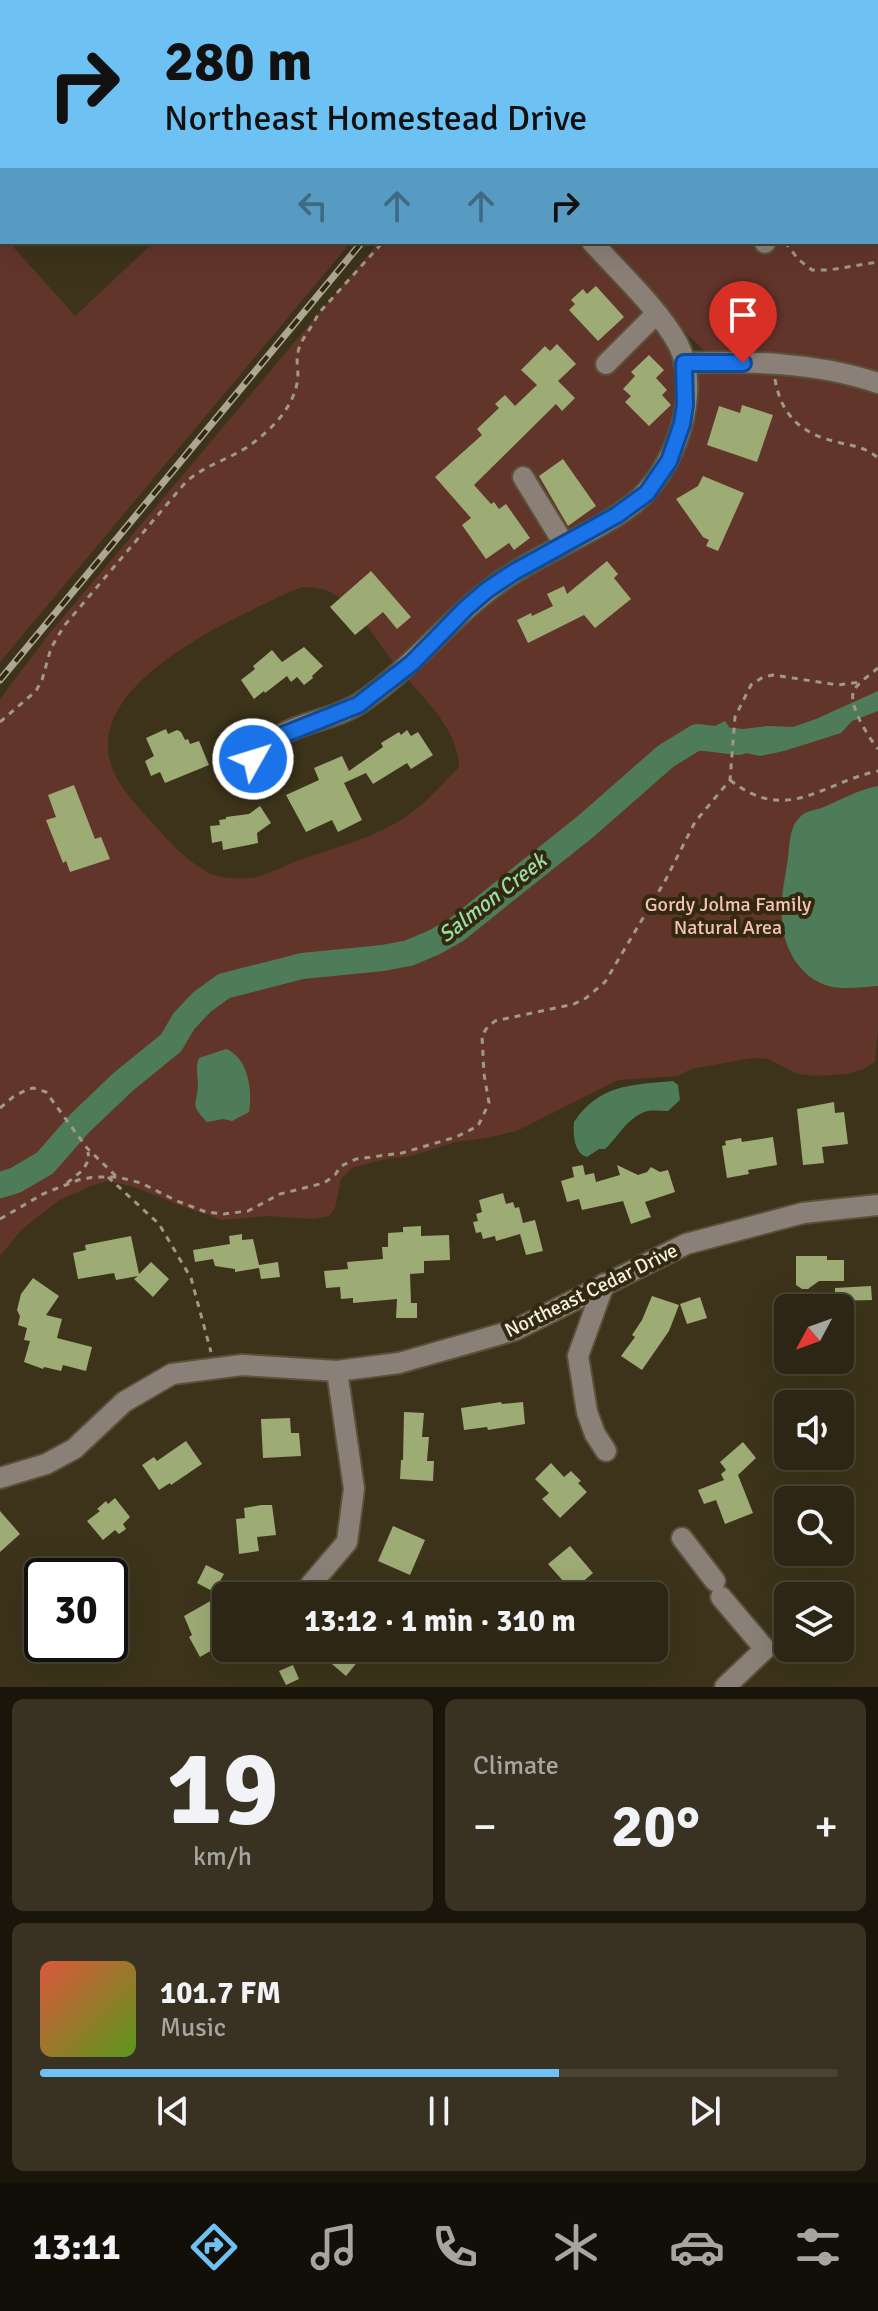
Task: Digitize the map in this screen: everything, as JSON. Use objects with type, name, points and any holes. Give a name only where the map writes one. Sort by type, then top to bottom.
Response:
[{"type":"street","points":[[253,759],[280,736],[358,705],[412,663],[487,590],[631,506],[647,493],[659,477],[673,452],[682,424],[684,363],[679,346],[656,314],[594,244]]},
{"type":"street","points":[[606,364],[656,314]]},
{"type":"street","points":[[684,363],[773,364],[846,372],[878,383]]},
{"type":"street","points":[[523,477],[564,544]]},
{"type":"street","name":"Northeast Cedar Drive","points":[[0,1478],[46,1464],[74,1449],[124,1402],[172,1374],[242,1365],[337,1371],[399,1363],[515,1330],[686,1244],[803,1213],[878,1205]]},
{"type":"street","points":[[604,1284],[578,1356],[587,1412],[595,1434],[606,1451]]},
{"type":"street","points":[[313,1582],[347,1542],[354,1489],[337,1371]]},
{"type":"street","points":[[682,1538],[765,1649],[729,1686]]},
{"type":"path","points":[[0,722],[36,691],[51,648],[64,626],[185,483],[198,472],[246,448],[267,432],[285,411],[298,379],[298,351],[305,336],[318,314],[381,244]]},
{"type":"path","points":[[787,244],[812,270],[878,262]]},
{"type":"path","points":[[773,364],[777,387],[792,421],[818,437],[854,445],[878,458]]},
{"type":"path","points":[[878,668],[855,689],[853,698],[863,728],[878,749]]},
{"type":"path","points":[[0,1219],[35,1197],[78,1180],[108,1177],[141,1183],[206,1212],[240,1213],[280,1194],[324,1183],[341,1166],[356,1159],[419,1149],[478,1126],[489,1103],[482,1047],[486,1029],[495,1021],[574,1004],[605,982],[665,881],[695,822],[730,780],[735,717],[747,690],[763,677],[783,676],[838,685],[862,682]]},
{"type":"path","points":[[730,780],[761,799],[780,800],[819,794],[878,771]]},
{"type":"path","points":[[0,1108],[13,1097],[33,1088],[46,1092],[87,1148],[118,1177]]},
{"type":"path","points":[[64,1186],[83,1170],[89,1159],[87,1148]]},
{"type":"path","points":[[108,1177],[159,1224],[191,1278],[216,1368]]},
{"type":"green space","points":[[0,244],[11,244],[75,316],[152,244],[349,244],[0,662]]},
{"type":"green space","name":"Gordy Jolma Family Natural Area","points":[[377,244],[582,244],[648,318],[669,350],[675,368],[707,353],[602,244],[878,244],[878,1029],[875,1062],[847,1074],[816,1076],[797,1074],[769,1059],[753,1058],[691,1069],[678,1076],[618,1080],[517,1131],[456,1142],[411,1156],[352,1168],[341,1179],[335,1208],[329,1216],[314,1219],[268,1216],[222,1220],[135,1187],[107,1181],[58,1201],[22,1229],[0,1256],[0,700],[49,634]],"holes":[[[302,587],[321,589],[342,600],[359,616],[435,710],[452,737],[459,767],[411,813],[371,835],[260,876],[237,878],[213,874],[192,862],[173,845],[115,776],[108,745],[112,722],[141,681],[185,646],[289,592]]]},
{"type":"shaded area","points":[[878,691],[878,711],[852,721],[841,733],[784,751],[760,756],[721,748],[699,734],[725,721],[730,728],[793,727]]},
{"type":"shaded area","points":[[878,786],[878,986],[829,986],[810,977],[795,961],[783,931],[782,899],[791,834],[795,823],[805,813]]},
{"type":"shaded area","points":[[226,1049],[244,1067],[250,1094],[249,1112],[232,1121],[207,1122],[195,1104],[199,1058]]},
{"type":"shaded area","points":[[673,1081],[678,1085],[680,1100],[668,1111],[641,1114],[629,1122],[605,1149],[599,1149],[587,1157],[579,1152],[574,1138],[574,1122],[594,1100],[618,1089]]},
{"type":"building","points":[[596,286],[624,317],[598,341],[569,310],[575,304],[571,300],[583,289],[587,294]]},
{"type":"building","points":[[557,344],[576,364],[558,381],[575,398],[562,411],[556,404],[474,485],[499,509],[506,504],[530,538],[514,550],[509,543],[486,559],[462,525],[471,518],[435,477],[482,435],[477,429],[499,408],[495,404],[505,395],[515,406],[537,385],[521,370],[545,346],[550,351]]},
{"type":"building","points":[[649,355],[664,370],[656,378],[667,390],[662,395],[671,405],[649,426],[625,402],[631,396],[623,389],[635,376],[631,372]]},
{"type":"building","points":[[742,405],[773,415],[757,462],[707,445],[719,406],[740,413]]},
{"type":"building","points":[[563,459],[596,506],[568,526],[539,476]]},
{"type":"building","points":[[703,476],[744,493],[718,551],[706,546],[709,540],[703,537],[676,499],[698,486]]},
{"type":"building","points":[[607,561],[618,574],[614,578],[631,599],[595,628],[584,615],[528,643],[517,620],[553,606],[547,594],[564,586],[567,594]]},
{"type":"building","points":[[371,571],[411,617],[397,629],[383,612],[355,635],[330,607]]},
{"type":"building","points":[[304,647],[323,666],[313,678],[304,685],[297,677],[291,682],[287,676],[254,699],[241,680],[255,669],[253,666],[272,650],[282,662]]},
{"type":"building","points":[[166,729],[168,734],[177,730],[181,732],[190,744],[199,741],[209,765],[165,783],[160,772],[151,776],[145,761],[154,756],[146,738]]},
{"type":"building","points":[[407,730],[411,736],[418,732],[433,755],[411,769],[407,763],[373,784],[366,773],[344,783],[362,820],[338,832],[332,820],[306,832],[286,795],[319,780],[314,768],[342,756],[349,771],[383,747],[381,743]]},
{"type":"building","points":[[74,785],[95,839],[101,837],[110,859],[70,872],[66,861],[63,863],[46,820],[56,817],[48,795]]},
{"type":"building","points":[[260,806],[271,823],[257,833],[258,843],[223,850],[222,841],[212,843],[210,826],[220,825],[219,820],[226,817],[249,814]]},
{"type":"building","points":[[834,1102],[835,1113],[844,1112],[848,1144],[822,1147],[824,1163],[803,1165],[797,1109]]},
{"type":"building","points":[[773,1137],[777,1165],[748,1170],[749,1174],[727,1178],[722,1146],[726,1145],[725,1141],[741,1138],[742,1142]]},
{"type":"building","points":[[583,1165],[585,1175],[594,1173],[596,1182],[620,1175],[617,1165],[638,1175],[651,1167],[660,1172],[668,1170],[675,1192],[645,1202],[651,1217],[631,1224],[623,1201],[582,1210],[579,1199],[567,1202],[561,1181],[574,1177],[572,1167]]},
{"type":"building","points":[[503,1193],[506,1204],[513,1202],[515,1208],[519,1207],[523,1223],[535,1220],[543,1251],[526,1255],[520,1234],[496,1241],[495,1236],[483,1239],[481,1232],[476,1233],[473,1222],[478,1221],[476,1214],[482,1212],[479,1200]]},
{"type":"building","points":[[421,1226],[421,1236],[449,1235],[450,1260],[424,1261],[424,1273],[410,1274],[411,1303],[417,1303],[417,1318],[396,1318],[397,1299],[353,1303],[353,1298],[341,1299],[340,1287],[326,1288],[324,1271],[348,1269],[347,1262],[383,1259],[382,1247],[388,1247],[388,1233],[403,1232],[403,1227]]},
{"type":"building","points":[[242,1234],[242,1240],[253,1239],[259,1265],[278,1262],[280,1277],[261,1279],[259,1268],[235,1272],[235,1269],[215,1266],[213,1259],[195,1262],[193,1250],[230,1244],[229,1236]]},
{"type":"building","points":[[131,1236],[139,1274],[151,1262],[169,1279],[153,1297],[134,1279],[138,1276],[116,1280],[114,1273],[78,1279],[73,1253],[86,1250],[85,1245]]},
{"type":"building","points":[[796,1256],[827,1256],[827,1260],[844,1260],[844,1281],[819,1281],[808,1289],[802,1289],[796,1285]]},
{"type":"building","points":[[33,1278],[59,1296],[46,1315],[62,1319],[57,1338],[92,1347],[86,1371],[63,1365],[61,1371],[43,1369],[24,1362],[30,1341],[24,1340],[27,1328],[18,1325],[20,1316],[17,1310],[21,1294]]},
{"type":"building","points":[[871,1286],[872,1300],[854,1300],[854,1294],[835,1294],[835,1288]]},
{"type":"building","points":[[652,1296],[679,1305],[669,1331],[642,1370],[621,1356],[635,1337],[632,1335]]},
{"type":"building","points":[[700,1297],[707,1318],[687,1324],[680,1304]]},
{"type":"building","points":[[523,1402],[525,1424],[464,1430],[461,1408]]},
{"type":"building","points":[[404,1412],[424,1413],[422,1437],[429,1437],[427,1461],[434,1461],[433,1481],[400,1479]]},
{"type":"building","points":[[290,1418],[291,1433],[299,1433],[301,1456],[263,1458],[261,1419]]},
{"type":"building","points":[[186,1441],[202,1464],[159,1490],[142,1465],[154,1457],[157,1461]]},
{"type":"building","points":[[743,1442],[756,1458],[738,1475],[753,1513],[725,1524],[716,1500],[704,1504],[698,1490],[724,1480],[721,1474],[726,1470],[720,1462]]},
{"type":"building","points":[[551,1463],[564,1477],[571,1471],[587,1492],[560,1518],[542,1499],[549,1493],[535,1479]]},
{"type":"building","points":[[115,1498],[130,1517],[123,1524],[126,1529],[119,1534],[115,1530],[103,1540],[87,1521],[100,1511],[97,1509],[106,1501],[108,1504]]},
{"type":"building","points":[[272,1505],[276,1535],[257,1537],[259,1551],[239,1554],[236,1519],[245,1518],[244,1508]]},
{"type":"building","points":[[0,1511],[20,1534],[0,1552]]},
{"type":"building","points":[[393,1526],[425,1540],[410,1575],[378,1561]]},
{"type":"building","points":[[570,1546],[593,1573],[582,1582],[564,1582],[548,1564]]},
{"type":"building","points":[[206,1565],[224,1574],[220,1582],[212,1582],[212,1591],[197,1583]]},
{"type":"building","points":[[212,1600],[212,1650],[200,1657],[189,1637],[192,1635],[184,1616]]},
{"type":"building","points":[[330,1662],[357,1662],[346,1676]]},
{"type":"building","points":[[293,1665],[299,1679],[286,1685],[279,1671]]},
{"type":"waterway","name":"Salmon Creek","points":[[0,1185],[16,1180],[45,1163],[80,1123],[123,1082],[171,1043],[184,1021],[202,1002],[224,986],[302,966],[409,953],[435,942],[456,930],[585,827],[666,756],[697,737],[739,742]]},
{"type":"railway","points":[[0,680],[360,244]]},
{"type":"route","points":[[253,759],[280,736],[358,705],[412,663],[487,590],[631,506],[647,493],[659,477],[676,443],[685,405],[684,363],[743,363]]}]
